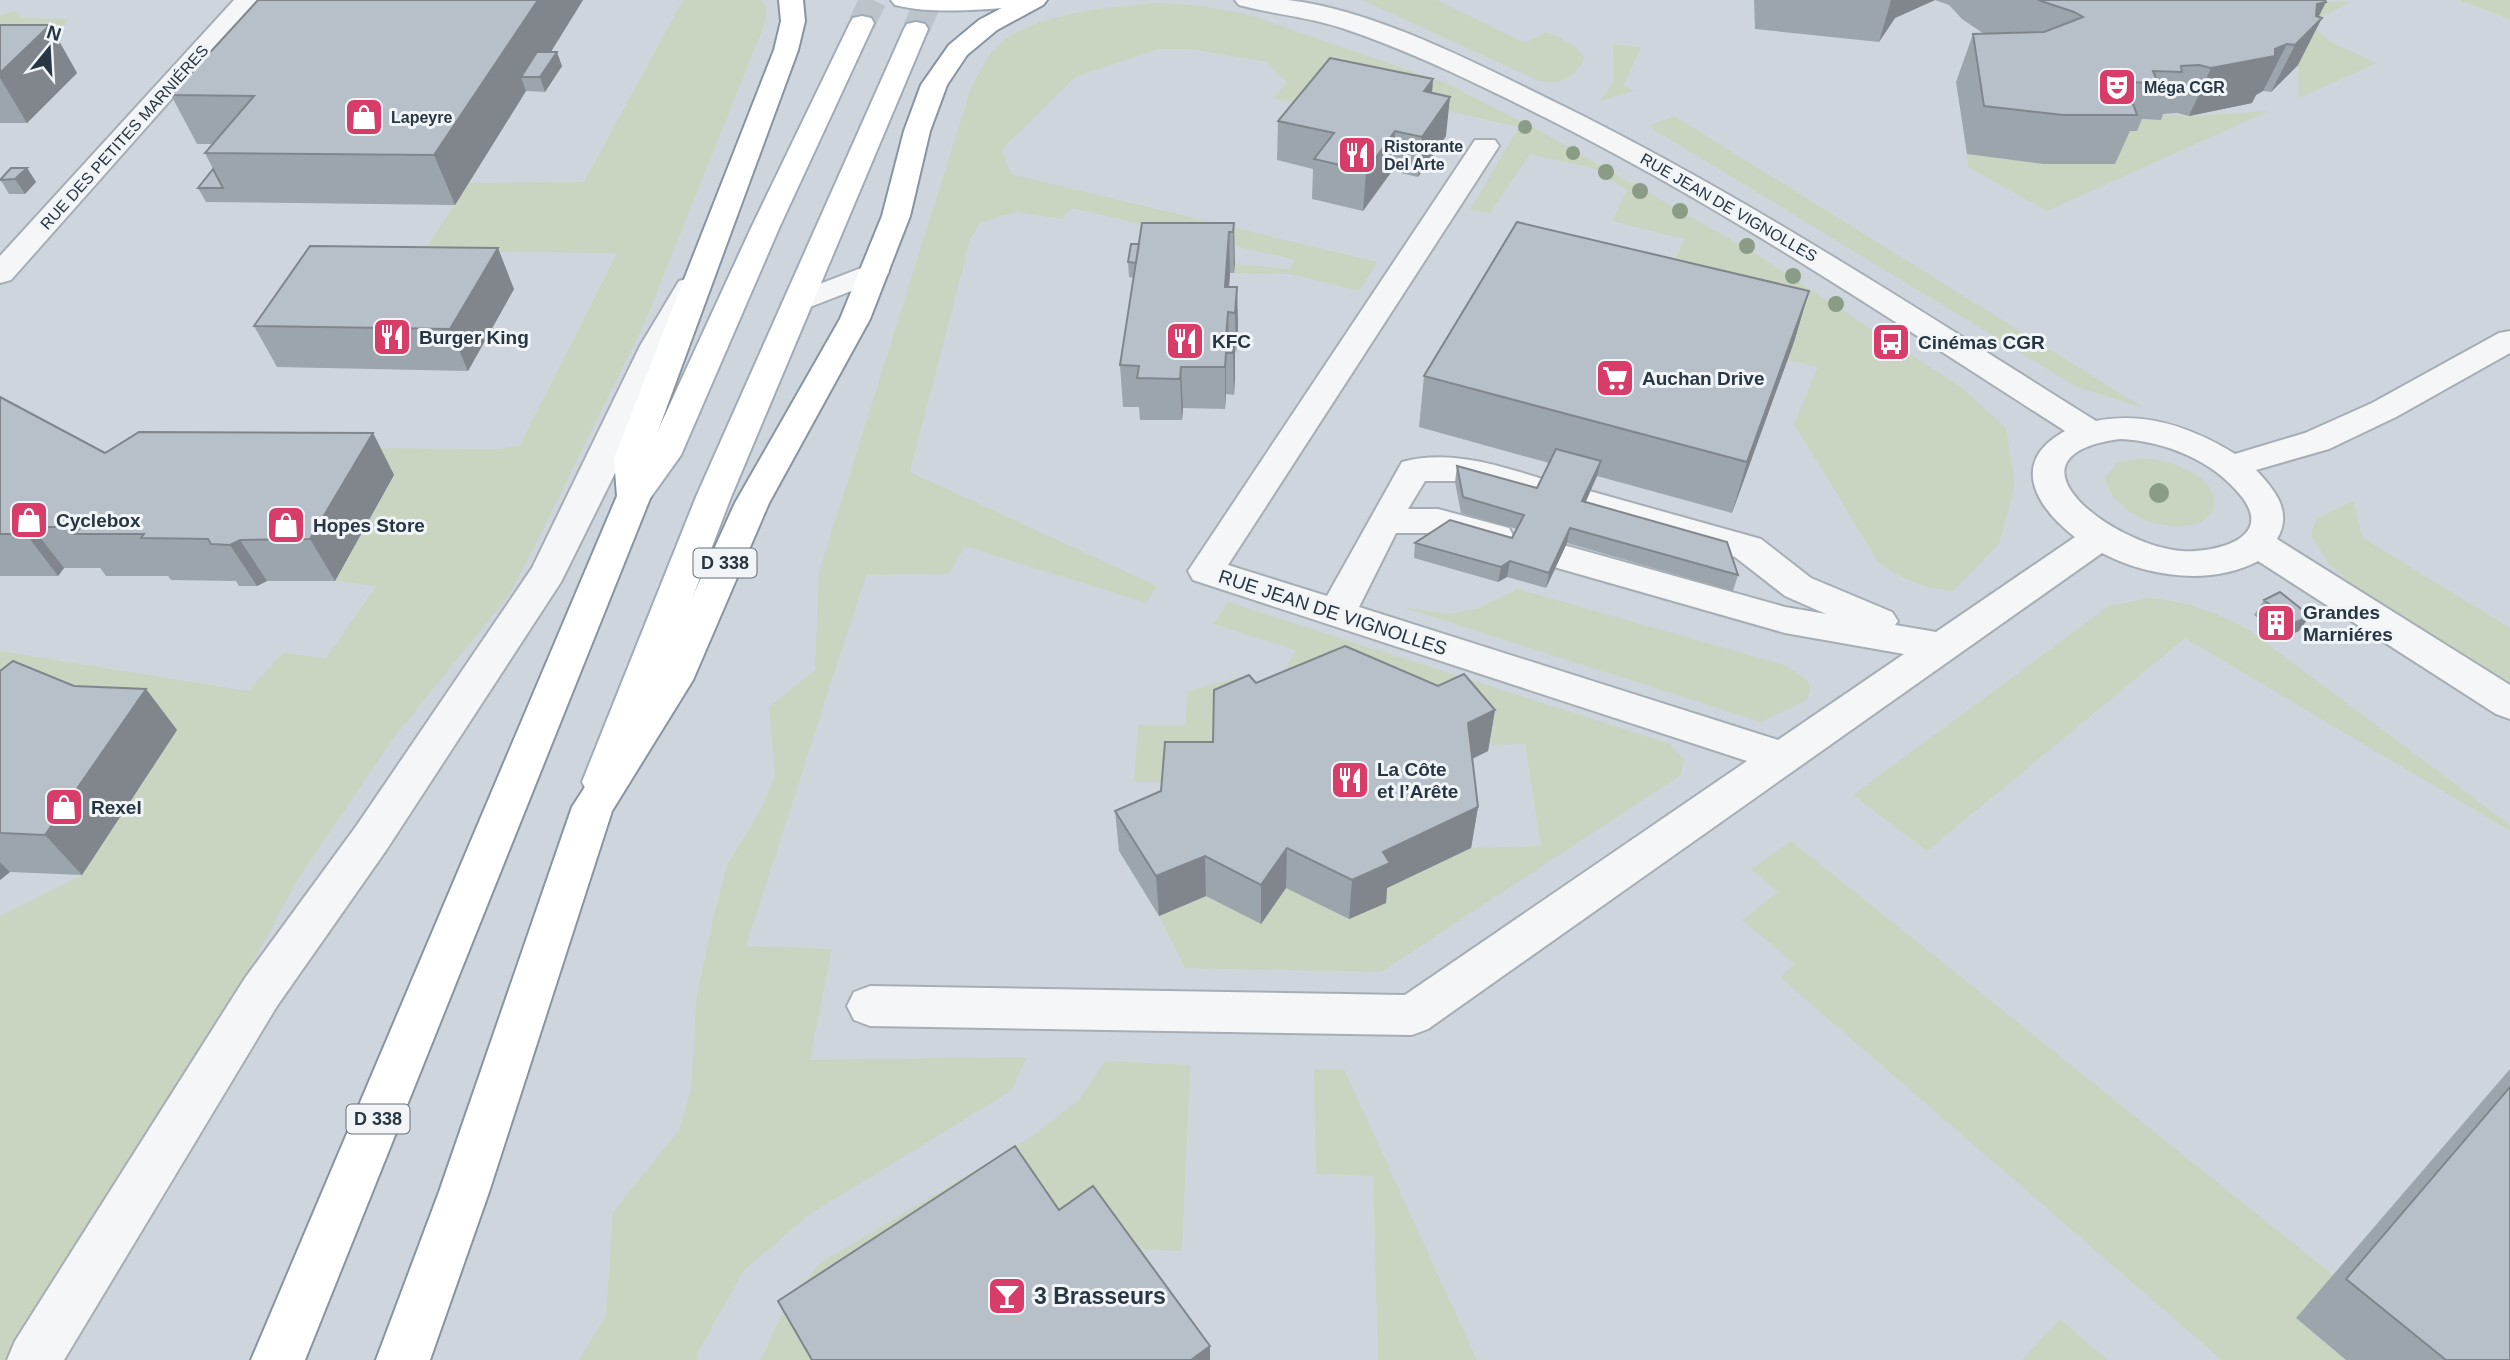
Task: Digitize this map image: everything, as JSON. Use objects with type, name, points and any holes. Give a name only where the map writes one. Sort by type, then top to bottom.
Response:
[{"type":"main road","name":"D 338","points":[[634,496],[631,458],[713,249],[786,51],[793,21],[791,0]]},
{"type":"main road","points":[[903,0],[951,3],[1024,0]]},
{"type":"main road","name":"D 338","points":[[593,807],[674,680],[752,503],[855,319],[896,216],[917,131],[934,85],[958,50],[988,25],[1035,0]]},
{"type":"main road","name":"D 338","points":[[278,1360],[634,496],[664,455],[766,226],[862,23]]},
{"type":"main road","name":"D 338","points":[[404,1360],[464,1192],[593,807],[657,633],[915,29]]},
{"type":"street","name":"RUE DES PETITES MARNIÉRES","points":[[0,274],[247,0]]},
{"type":"street","name":"RUE JEAN DE VIGNOLLES","points":[[1247,0],[1348,22],[1441,57],[1589,127],[1699,186],[1828,264],[2089,431]]},
{"type":"street","name":"RUE JEAN DE VIGNOLLES","points":[[1316,0],[1348,22]]},
{"type":"street","name":"RUE JEAN DE VIGNOLLES","points":[[1485,146],[1206,571],[1784,757]]},
{"type":"street","points":[[34,1360],[261,992],[372,836],[548,573],[656,346],[713,249]]},
{"type":"street","points":[[797,303],[874,272]]},
{"type":"street","points":[[2232,466],[2317,442],[2384,410],[2510,340]]},
{"type":"street","points":[[2120,428],[2156,432],[2192,443],[2232,466],[2255,488],[2266,512],[2263,534],[2257,543],[2232,559],[2198,564],[2140,555],[2100,537],[2063,506],[2049,476],[2053,455],[2060,446],[2089,431],[2120,428]]},
{"type":"street","points":[[1336,613],[1414,470],[1471,470],[1541,489]]},
{"type":"street","points":[[1586,502],[1748,548],[1798,587],[1943,647]]},
{"type":"street","points":[[1384,521],[1438,521],[1515,542]]},
{"type":"street","points":[[870,1006],[1412,1016],[2100,537]]},
{"type":"street","points":[[2257,543],[2510,704]]},
{"type":"street","points":[[1560,556],[1785,620],[1943,647]]},
{"type":"shaded area","points":[[0,0],[2458,0],[2510,20],[2510,1360],[0,1360]]},
{"type":"green space","points":[[683,0],[762,0],[767,10],[764,26],[645,322],[528,559],[509,595],[392,740],[297,881],[176,1104],[18,1360],[0,1360],[0,916],[82,875],[0,684],[0,651],[248,691],[283,653],[326,658],[376,586],[335,581],[394,476],[361,448],[499,449],[520,445],[617,253],[424,251],[469,183],[584,182]]},
{"type":"green space","points":[[1362,0],[1437,0],[1525,43],[1546,32],[1573,45],[1585,59],[1575,72],[1565,79],[1553,82],[1537,80]]},
{"type":"green space","points":[[2268,0],[2350,2],[2310,23],[2329,41],[2377,63],[2299,98],[2298,65],[2292,63]]},
{"type":"green space","points":[[2458,0],[2510,0],[2510,20]]},
{"type":"green space","points":[[1153,3],[1196,5],[1247,14],[1448,84],[1547,135],[1751,251],[1961,387],[2006,428],[2015,484],[1999,544],[1953,591],[1914,582],[1879,563],[1794,424],[1818,367],[1787,360],[1655,308],[1684,239],[1612,221],[1627,190],[1592,168],[1530,154],[1490,213],[1470,210],[1519,127],[1414,103],[1296,103],[1273,98],[1287,83],[1266,62],[1189,49],[1158,49],[1075,77],[1002,149],[1011,174],[1377,262],[1359,291],[1290,274],[1234,273],[1235,264],[1289,269],[1295,260],[1072,208],[1062,219],[1016,212],[980,223],[970,240],[910,472],[1157,586],[1146,603],[965,546],[949,574],[866,575],[746,946],[832,949],[810,1060],[1027,1057],[1011,1091],[810,1214],[744,1270],[699,1350],[697,1360],[579,1360],[606,1315],[613,1212],[679,1130],[691,1090],[696,1000],[727,865],[759,813],[775,777],[769,707],[815,670],[819,572],[971,88],[993,50],[1026,28],[1069,14]]},
{"type":"green space","points":[[15,11],[22,18],[69,19],[53,38],[0,37],[0,15]]},
{"type":"green space","points":[[1613,44],[1641,47],[1624,85],[1634,91],[1600,101],[1614,80]]},
{"type":"green space","points":[[2269,111],[2047,211],[1968,167],[1967,154],[2043,164],[2115,164],[2132,119],[2160,120],[2160,114],[2189,116]]},
{"type":"green space","points":[[1674,116],[2144,408],[2077,387],[1648,126]]},
{"type":"green space","points":[[2145,458],[2177,465],[2206,483],[2214,505],[2210,515],[2191,525],[2160,524],[2145,520],[2119,503],[2105,478],[2118,462]]},
{"type":"green space","points":[[2353,501],[2363,538],[2510,628],[2510,683],[2361,592],[2330,565],[2311,535],[2316,519]]},
{"type":"green space","points":[[1518,589],[1784,665],[1807,679],[1811,690],[1807,700],[1761,722],[1402,607],[1450,614],[1478,608]]},
{"type":"green space","points":[[2149,598],[2200,608],[2249,630],[2510,825],[2510,831],[2185,638],[1927,851],[1853,795],[2109,606]]},
{"type":"green space","points":[[1228,602],[1670,744],[1684,759],[1681,775],[1381,972],[1185,968],[1159,916],[1206,896],[1261,924],[1286,888],[1349,919],[1379,892],[1471,848],[1541,846],[1525,744],[1483,745],[1214,782],[1134,782],[1138,725],[1185,725],[1188,691],[1240,677],[1275,686],[1296,650],[1213,624]]},
{"type":"green space","points":[[1791,841],[2333,1275],[2296,1318],[2345,1360],[2222,1360],[1780,977],[1795,964],[1742,920],[1778,892],[1751,869]]},
{"type":"green space","points":[[1105,1061],[1190,1065],[1182,1251],[1115,1248],[1195,1360],[761,1360],[784,1309],[819,1264],[1031,1137],[1079,1100]]},
{"type":"green space","points":[[1314,1069],[1344,1069],[1477,1360],[1378,1360],[1373,1176],[1316,1174]]},
{"type":"green space","points":[[2060,1319],[2107,1360],[2022,1360]]},
{"type":"building","name":"Lapeyre","points":[[258,0],[538,0],[434,155],[205,153],[254,96],[171,95]]},
{"type":"building","points":[[2038,0],[2326,2],[2317,4],[2316,16],[2322,18],[2295,45],[2287,44],[2275,49],[2275,56],[2211,68],[2199,65],[2181,66],[2182,72],[2153,71],[2158,83],[2125,82],[2137,115],[2063,115],[1984,106],[1973,34],[2044,32],[2083,17]]},
{"type":"building","points":[[0,25],[50,25],[0,73]]},
{"type":"building","points":[[537,52],[557,52],[540,77],[521,77]]},
{"type":"building","points":[[1330,58],[1433,79],[1424,91],[1450,97],[1422,137],[1395,131],[1366,171],[1314,159],[1334,133],[1278,121]]},
{"type":"building","points":[[11,168],[27,168],[15,179],[0,180]]},
{"type":"building","points":[[213,169],[223,188],[198,188]]},
{"type":"building","name":"Auchan Drive","points":[[1517,222],[1809,291],[1747,462],[1424,376]]},
{"type":"building","name":"KFC","points":[[1142,223],[1234,223],[1233,232],[1229,232],[1225,287],[1237,287],[1235,313],[1228,312],[1226,338],[1235,339],[1233,353],[1226,353],[1225,367],[1181,367],[1180,379],[1137,378],[1139,366],[1120,365]]},
{"type":"building","points":[[1131,244],[1139,244],[1136,263],[1128,262]]},
{"type":"building","points":[[310,246],[498,248],[450,329],[254,326]]},
{"type":"building","points":[[0,397],[105,453],[139,432],[373,433],[310,539],[240,540],[230,545],[211,544],[208,539],[141,538],[144,534],[75,534],[81,527],[32,527],[26,534],[0,534]]},
{"type":"building","points":[[1556,449],[1601,461],[1582,501],[1727,542],[1738,575],[1570,528],[1549,573],[1510,561],[1501,567],[1415,543],[1450,520],[1512,538],[1524,515],[1463,497],[1457,466],[1537,488]]},
{"type":"building","points":[[2280,592],[2310,616],[2294,623],[2264,600]]},
{"type":"building","points":[[1345,646],[1438,686],[1464,674],[1495,710],[1468,723],[1478,807],[1383,852],[1390,863],[1352,880],[1287,848],[1261,885],[1205,856],[1156,876],[1115,811],[1161,791],[1165,742],[1213,742],[1214,690],[1249,675],[1256,683]]},
{"type":"building","points":[[13,661],[74,686],[146,689],[45,835],[0,833],[0,671]]},
{"type":"building","points":[[2510,1087],[2510,1360],[2446,1360],[2346,1279]]},
{"type":"building","name":"3 Brasseurs","points":[[1015,1146],[1059,1210],[1093,1186],[1210,1346],[1191,1360],[812,1360],[778,1301]]},
{"type":"tunnel","points":[[862,23],[873,0]]},
{"type":"tunnel","points":[[916,29],[929,0]]},
{"type":"place","name":"Méga CGR","points":[[2117,87]]},
{"type":"place","name":"Lapeyre","points":[[364,117]]},
{"type":"place","name":"Ristorante Del Arte","points":[[1357,155]]},
{"type":"place","name":"Burger King","points":[[392,337]]},
{"type":"place","name":"KFC","points":[[1185,341]]},
{"type":"place","name":"Cinémas CGR","points":[[1891,342]]},
{"type":"place","name":"Auchan Drive","points":[[1615,378]]},
{"type":"place","name":"Cyclebox","points":[[29,520]]},
{"type":"place","name":"Hopes Store","points":[[286,525]]},
{"type":"place","name":"Grandes Marniéres","points":[[2276,623]]},
{"type":"place","name":"La Côte et l’Arête","points":[[1350,780]]},
{"type":"place","name":"Rexel","points":[[64,807]]},
{"type":"place","name":"3 Brasseurs","points":[[1007,1296]]}]
